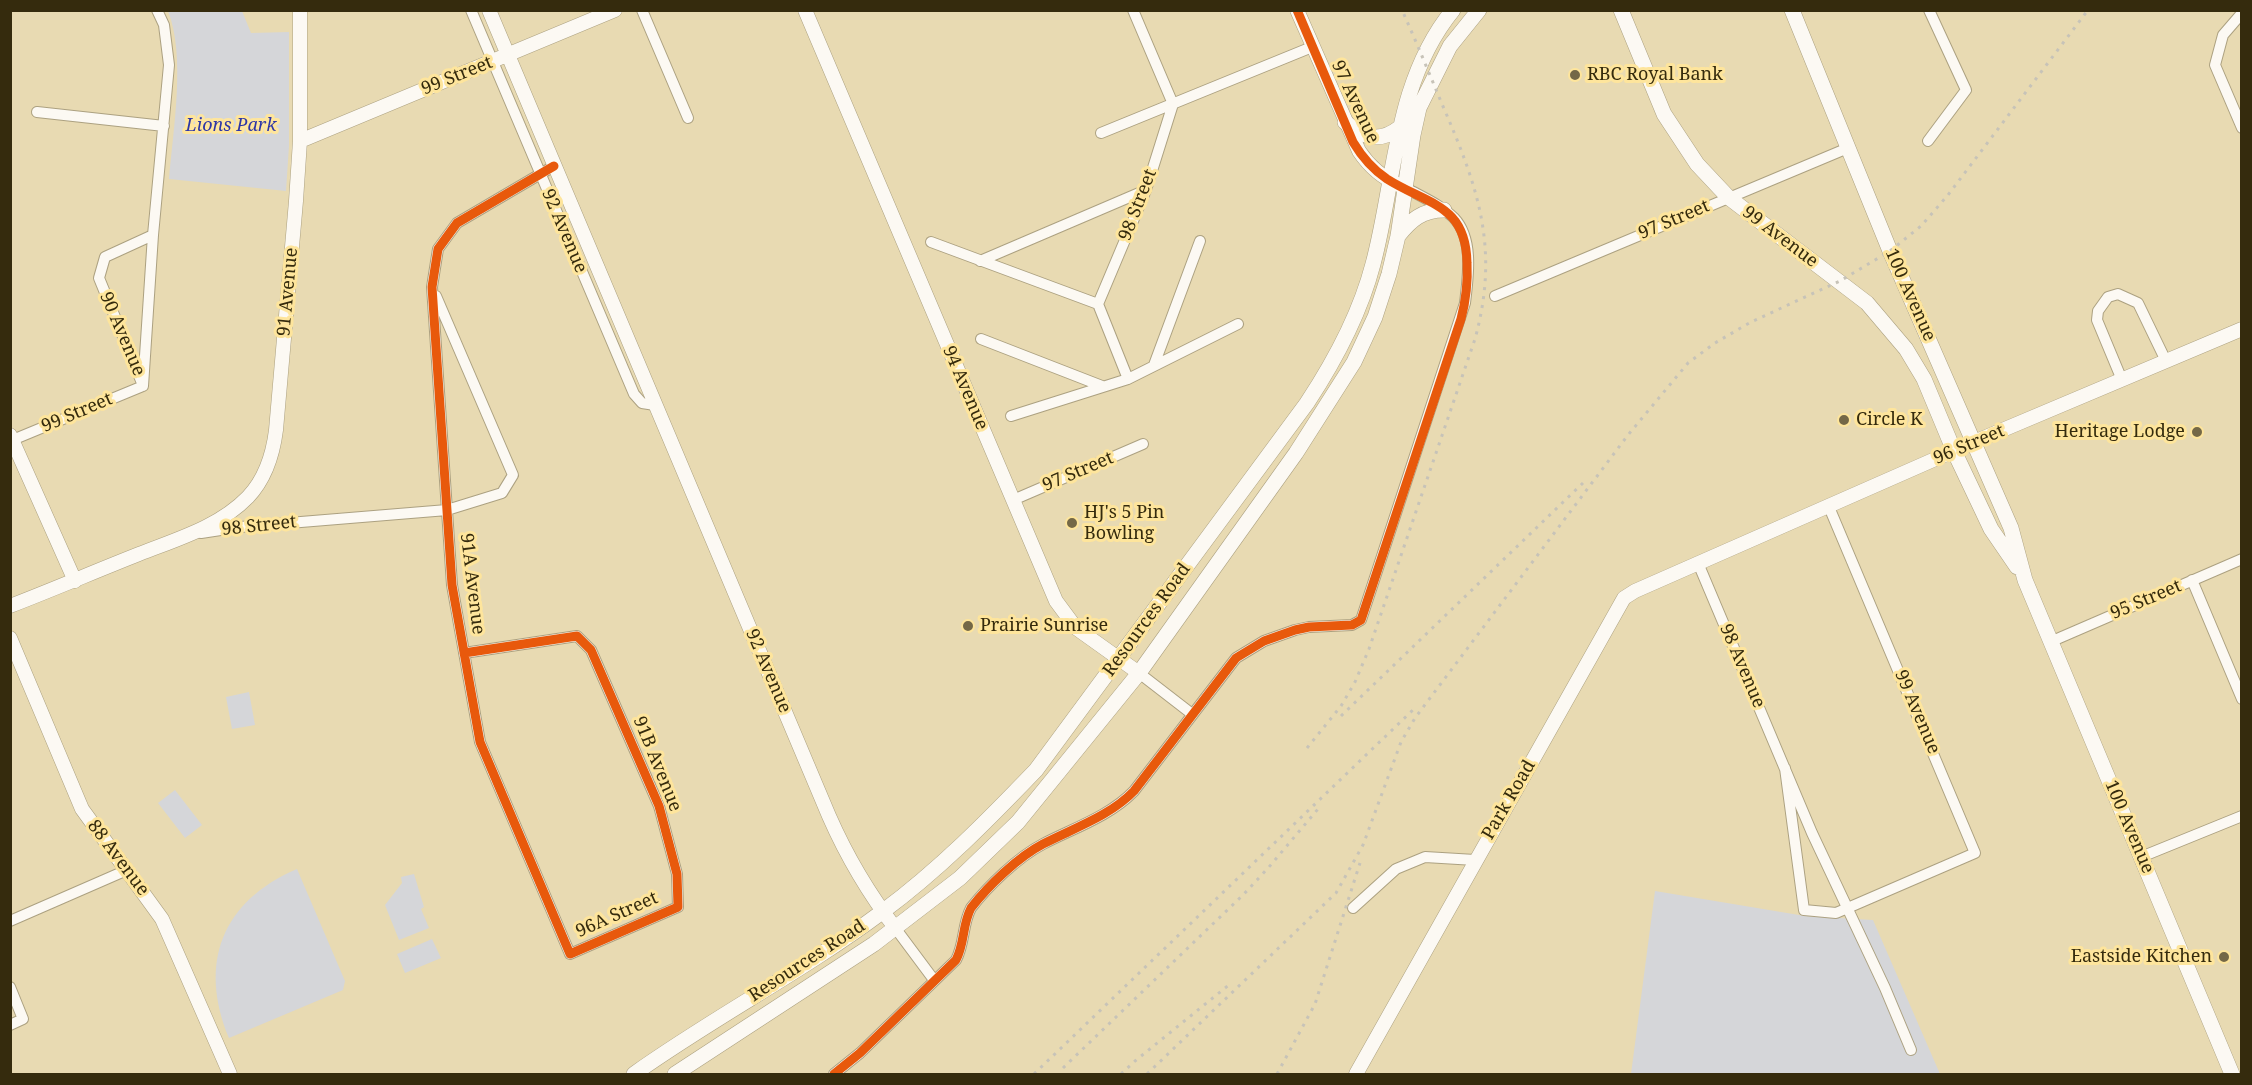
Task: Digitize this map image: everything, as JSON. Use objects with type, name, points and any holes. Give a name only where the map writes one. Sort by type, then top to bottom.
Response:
[{"type":"main road","name":"Resources Road","points":[[634,1074],[883,912],[931,873],[987,821],[1036,770],[1307,403],[1335,359],[1365,290],[1377,249],[1399,128],[1423,58],[1453,10]]},
{"type":"main road","name":"Resources Road","points":[[675,1074],[896,929],[960,878],[1018,822],[1139,673],[1296,453],[1344,381],[1375,317],[1387,283],[1398,236],[1419,108],[1450,46],[1479,10]]},
{"type":"main road","name":"99 Avenue","points":[[1621,10],[1664,114],[1697,164],[1728,197],[1840,281],[1867,303],[1886,324],[1906,349],[1924,379],[1954,452]]},
{"type":"main road","name":"100 Avenue","points":[[1797,12],[1890,251],[2011,528],[2025,580],[2050,642],[2232,1074]]},
{"type":"main road","points":[[1345,122],[1359,134],[1376,139],[1387,136],[1399,128]]},
{"type":"main road","points":[[1398,236],[1411,221],[1422,213],[1444,210]]},
{"type":"main road","name":"100 Avenue","points":[[1954,452],[1991,529],[2025,580]]},
{"type":"street","name":"90 Avenue","points":[[143,386],[153,235],[169,65],[164,26],[157,10]]},
{"type":"street","name":"91 Avenue","points":[[190,535],[219,520],[249,496],[268,466],[274,450],[300,141],[300,10]]},
{"type":"street","name":"92 Avenue","points":[[471,10],[634,394],[642,403],[655,405]]},
{"type":"street","name":"92 Avenue","points":[[489,10],[838,837],[850,862],[896,929]]},
{"type":"street","name":"99 Street","points":[[300,141],[615,10]]},
{"type":"street","points":[[642,10],[688,118]]},
{"type":"street","name":"94 Avenue","points":[[805,10],[1056,601],[1064,615],[1076,628],[1192,714]]},
{"type":"street","points":[[1133,10],[1173,104]]},
{"type":"street","name":"97 Avenue","points":[[1297,10],[1345,122],[1364,159],[1389,180],[1406,188]]},
{"type":"street","points":[[1928,141],[1966,90],[1929,10]]},
{"type":"street","points":[[2241,13],[2223,35],[2215,64],[2241,128]]},
{"type":"street","points":[[1101,133],[1312,47]]},
{"type":"street","name":"98 Street","points":[[1098,304],[1146,190],[1173,104]]},
{"type":"street","points":[[37,112],[164,126]]},
{"type":"street","name":"97 Street","points":[[1495,296],[1848,148]]},
{"type":"street","name":"91A Avenue","points":[[554,166],[458,223],[438,249],[432,287],[452,585],[480,742],[570,954]]},
{"type":"street","points":[[834,1074],[860,1053],[956,960],[967,916],[975,903],[1016,863],[1040,845],[1124,801],[1134,791],[1229,665],[1249,649],[1294,630],[1352,625],[1361,620],[1465,303],[1468,268],[1466,245],[1457,222],[1444,210],[1406,188]]},
{"type":"street","points":[[980,261],[1146,190]]},
{"type":"street","name":"90 Avenue","points":[[143,386],[99,278],[105,257],[153,235]]},
{"type":"street","points":[[1154,365],[1200,241]]},
{"type":"street","points":[[931,242],[1098,304],[1128,379]]},
{"type":"street","name":"98 Street","points":[[10,606],[190,535],[240,527],[447,510],[502,493],[513,475],[432,287]]},
{"type":"street","points":[[2122,380],[2097,320],[2100,305],[2108,297],[2118,294],[2138,303],[2166,361]]},
{"type":"street","points":[[1011,416],[1128,379],[1238,324]]},
{"type":"street","name":"96 Street","points":[[1698,563],[1974,442],[2241,329]]},
{"type":"street","points":[[981,339],[1102,386]]},
{"type":"street","name":"99 Street","points":[[11,439],[143,386]]},
{"type":"street","points":[[11,439],[75,581]]},
{"type":"street","name":"97 Street","points":[[1013,500],[1143,444]]},
{"type":"street","name":"99 Avenue","points":[[1828,507],[1975,853],[1846,908]]},
{"type":"street","name":"95 Street","points":[[2050,642],[2241,559]]},
{"type":"street","name":"98 Avenue","points":[[1698,563],[1846,908],[1885,988],[1911,1050]]},
{"type":"street","name":"Park Road","points":[[1356,1074],[1624,598],[1698,563]]},
{"type":"street","points":[[2192,580],[2241,699]]},
{"type":"street","name":"91B Avenue","points":[[464,653],[577,636],[591,650],[659,806],[677,874],[678,907]]},
{"type":"street","name":"88 Avenue","points":[[10,638],[82,809],[162,919],[230,1074]]},
{"type":"street","name":"98 Avenue","points":[[1785,768],[1804,910],[1836,913],[1846,908]]},
{"type":"street","points":[[2141,857],[2241,816]]},
{"type":"street","points":[[1353,908],[1396,869],[1425,857],[1475,860]]},
{"type":"street","points":[[10,921],[127,870]]},
{"type":"street","name":"96A Street","points":[[570,954],[678,907]]},
{"type":"street","points":[[896,929],[934,980]]},
{"type":"street","points":[[10,987],[23,1019],[10,1025]]},
{"type":"green space","name":"Lions Park","points":[[168,11],[242,11],[251,33],[289,32],[289,146],[286,191],[169,179],[177,71],[173,29]]},
{"type":"green space","points":[[249,692],[255,725],[232,729],[226,697]]},
{"type":"green space","points":[[175,790],[202,825],[185,838],[158,803]]},
{"type":"green space","points":[[297,869],[345,981],[343,990],[229,1038],[220,1011],[216,984],[217,960],[223,937],[234,917],[250,898],[271,882]]},
{"type":"green space","points":[[414,874],[424,907],[421,909],[429,928],[399,940],[385,905],[402,883],[401,877]]},
{"type":"green space","points":[[1655,891],[1805,916],[1873,920],[1940,1074],[1631,1074]]},
{"type":"green space","points":[[432,939],[441,958],[405,973],[397,954]]},
{"type":"railway","points":[[1307,748],[1341,706],[1355,682],[1369,649],[1475,339],[1482,306],[1485,247],[1475,191],[1455,134],[1402,10]]},
{"type":"railway","points":[[1147,1074],[1336,893],[1363,845],[1401,742],[1415,718],[1628,435],[1688,363],[1715,343],[1751,322],[1840,281],[1890,251],[1921,226],[1948,195],[2088,10]]},
{"type":"railway","points":[[1341,716],[1583,483]]},
{"type":"railway","points":[[1034,1074],[1416,707]]},
{"type":"railway","points":[[1063,1068],[1244,894],[1318,809]]},
{"type":"railway","points":[[1277,1074],[1315,1004],[1360,863]]},
{"type":"railway","points":[[1121,1074],[1230,984]]},
{"type":"cycle path","points":[[834,1074],[860,1053],[956,960],[971,908],[1004,873],[1033,850],[1103,815],[1134,791],[1236,658],[1264,641],[1295,630],[1352,625],[1361,620],[1461,319],[1467,284],[1467,263],[1465,244],[1460,229],[1452,217],[1430,201],[1387,179],[1360,153],[1353,142],[1297,10]]},
{"type":"cycle path","points":[[464,653],[577,636],[591,650],[659,806],[677,874],[678,907],[570,954],[480,742],[452,585],[432,287],[438,249],[457,223],[554,166]]},
{"type":"place","name":"RBC Royal Bank","points":[[1575,75]]},
{"type":"place","name":"Circle K","points":[[1844,420]]},
{"type":"place","name":"Heritage Lodge","points":[[2197,432]]},
{"type":"place","name":"HJ's 5 Pin Bowling","points":[[1072,523]]},
{"type":"place","name":"Prairie Sunrise","points":[[968,626]]},
{"type":"place","name":"Eastside Kitchen","points":[[2224,957]]}]
